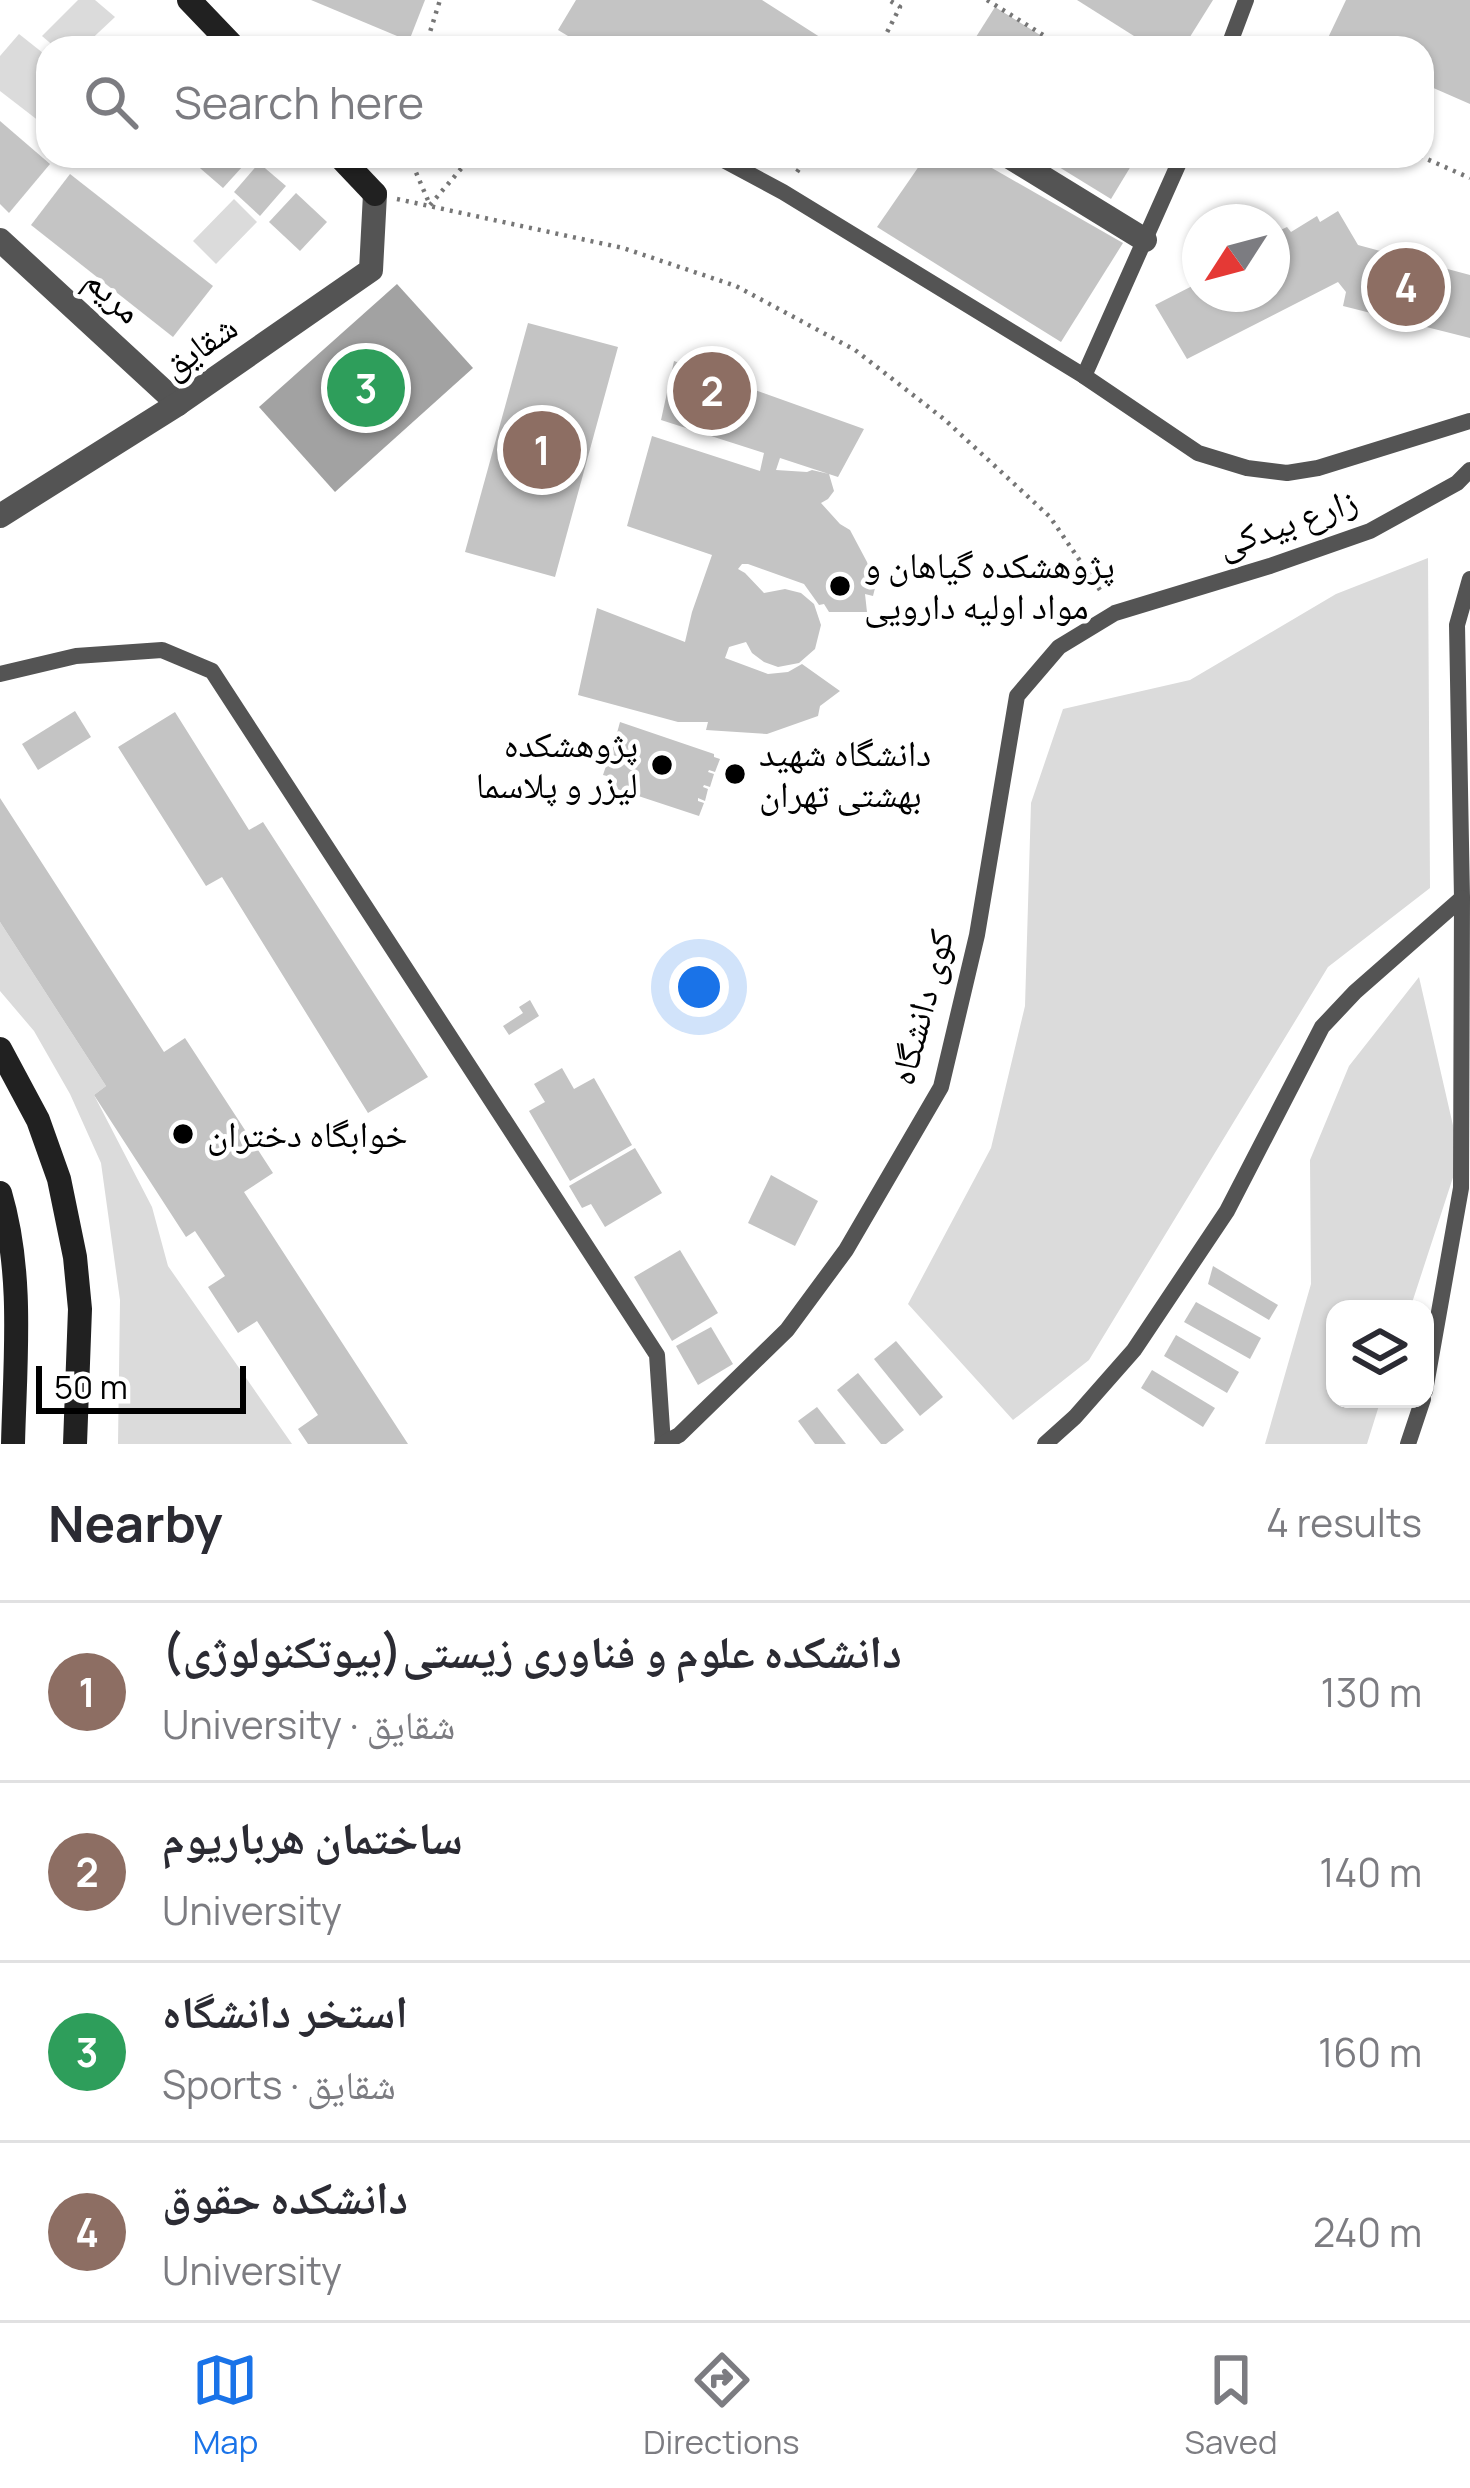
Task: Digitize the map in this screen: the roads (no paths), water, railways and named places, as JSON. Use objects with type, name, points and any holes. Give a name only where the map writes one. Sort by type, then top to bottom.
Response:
[{"type":"main road","points":[[190,0],[224,36]]},
{"type":"main road","points":[[351,168],[376,194]]},
{"type":"main road","points":[[0,1049],[38,1120],[59,1179],[71,1238],[80,1309],[75,1444]]},
{"type":"main road","points":[[0,1193],[10,1227],[16,1299],[13,1444]]},
{"type":"street","points":[[1028,168],[1145,240]]},
{"type":"street","name":"شقایق","points":[[0,516],[178,404],[370,270],[376,194]]},
{"type":"street","name":"مریم","points":[[0,239],[178,404]]},
{"type":"lane","points":[[1232,36],[1246,0]]},
{"type":"lane","points":[[738,168],[1084,376],[1198,453],[1247,468],[1287,473],[1318,468],[1470,421]]},
{"type":"lane","points":[[1084,376],[1177,168]]},
{"type":"lane","name":"زارع بیدکی","points":[[1115,613],[1370,531],[1456,483],[1470,470]]},
{"type":"lane","points":[[1434,1340],[1461,1188],[1457,625],[1470,579]]},
{"type":"lane","name":"کوی دانشگاه","points":[[662,1444],[679,1436],[788,1330],[846,1250],[941,1087],[976,935],[1016,696],[1059,646],[1115,613]]},
{"type":"lane","points":[[0,674],[76,656],[162,650],[212,671],[657,1355],[662,1444]]},
{"type":"lane","points":[[1045,1444],[1134,1350],[1227,1211],[1322,1027],[1462,898]]},
{"type":"lane","points":[[1408,1444],[1420,1408]]},
{"type":"place","name":"دانشکده حقوق","points":[[1406,287]]},
{"type":"place","name":"استخر دانشگاه","points":[[366,388]]},
{"type":"place","name":"ساختمان هرباریوم","points":[[712,391]]},
{"type":"place","name":"دانشکده علوم و فناوری زیستی(بیوتکنولوژی)","points":[[542,450]]},
{"type":"place","name":"پژوهشکده گیاهان و مواد اولیه دارویی","points":[[840,586]]},
{"type":"place","name":"پژوهشکده لیزر و پلاسما","points":[[662,765]]},
{"type":"place","name":"دانشگاه شهید بهشتی تهران","points":[[735,774]]},
{"type":"place","name":"خوابگاه دختران","points":[[183,1134]]}]
